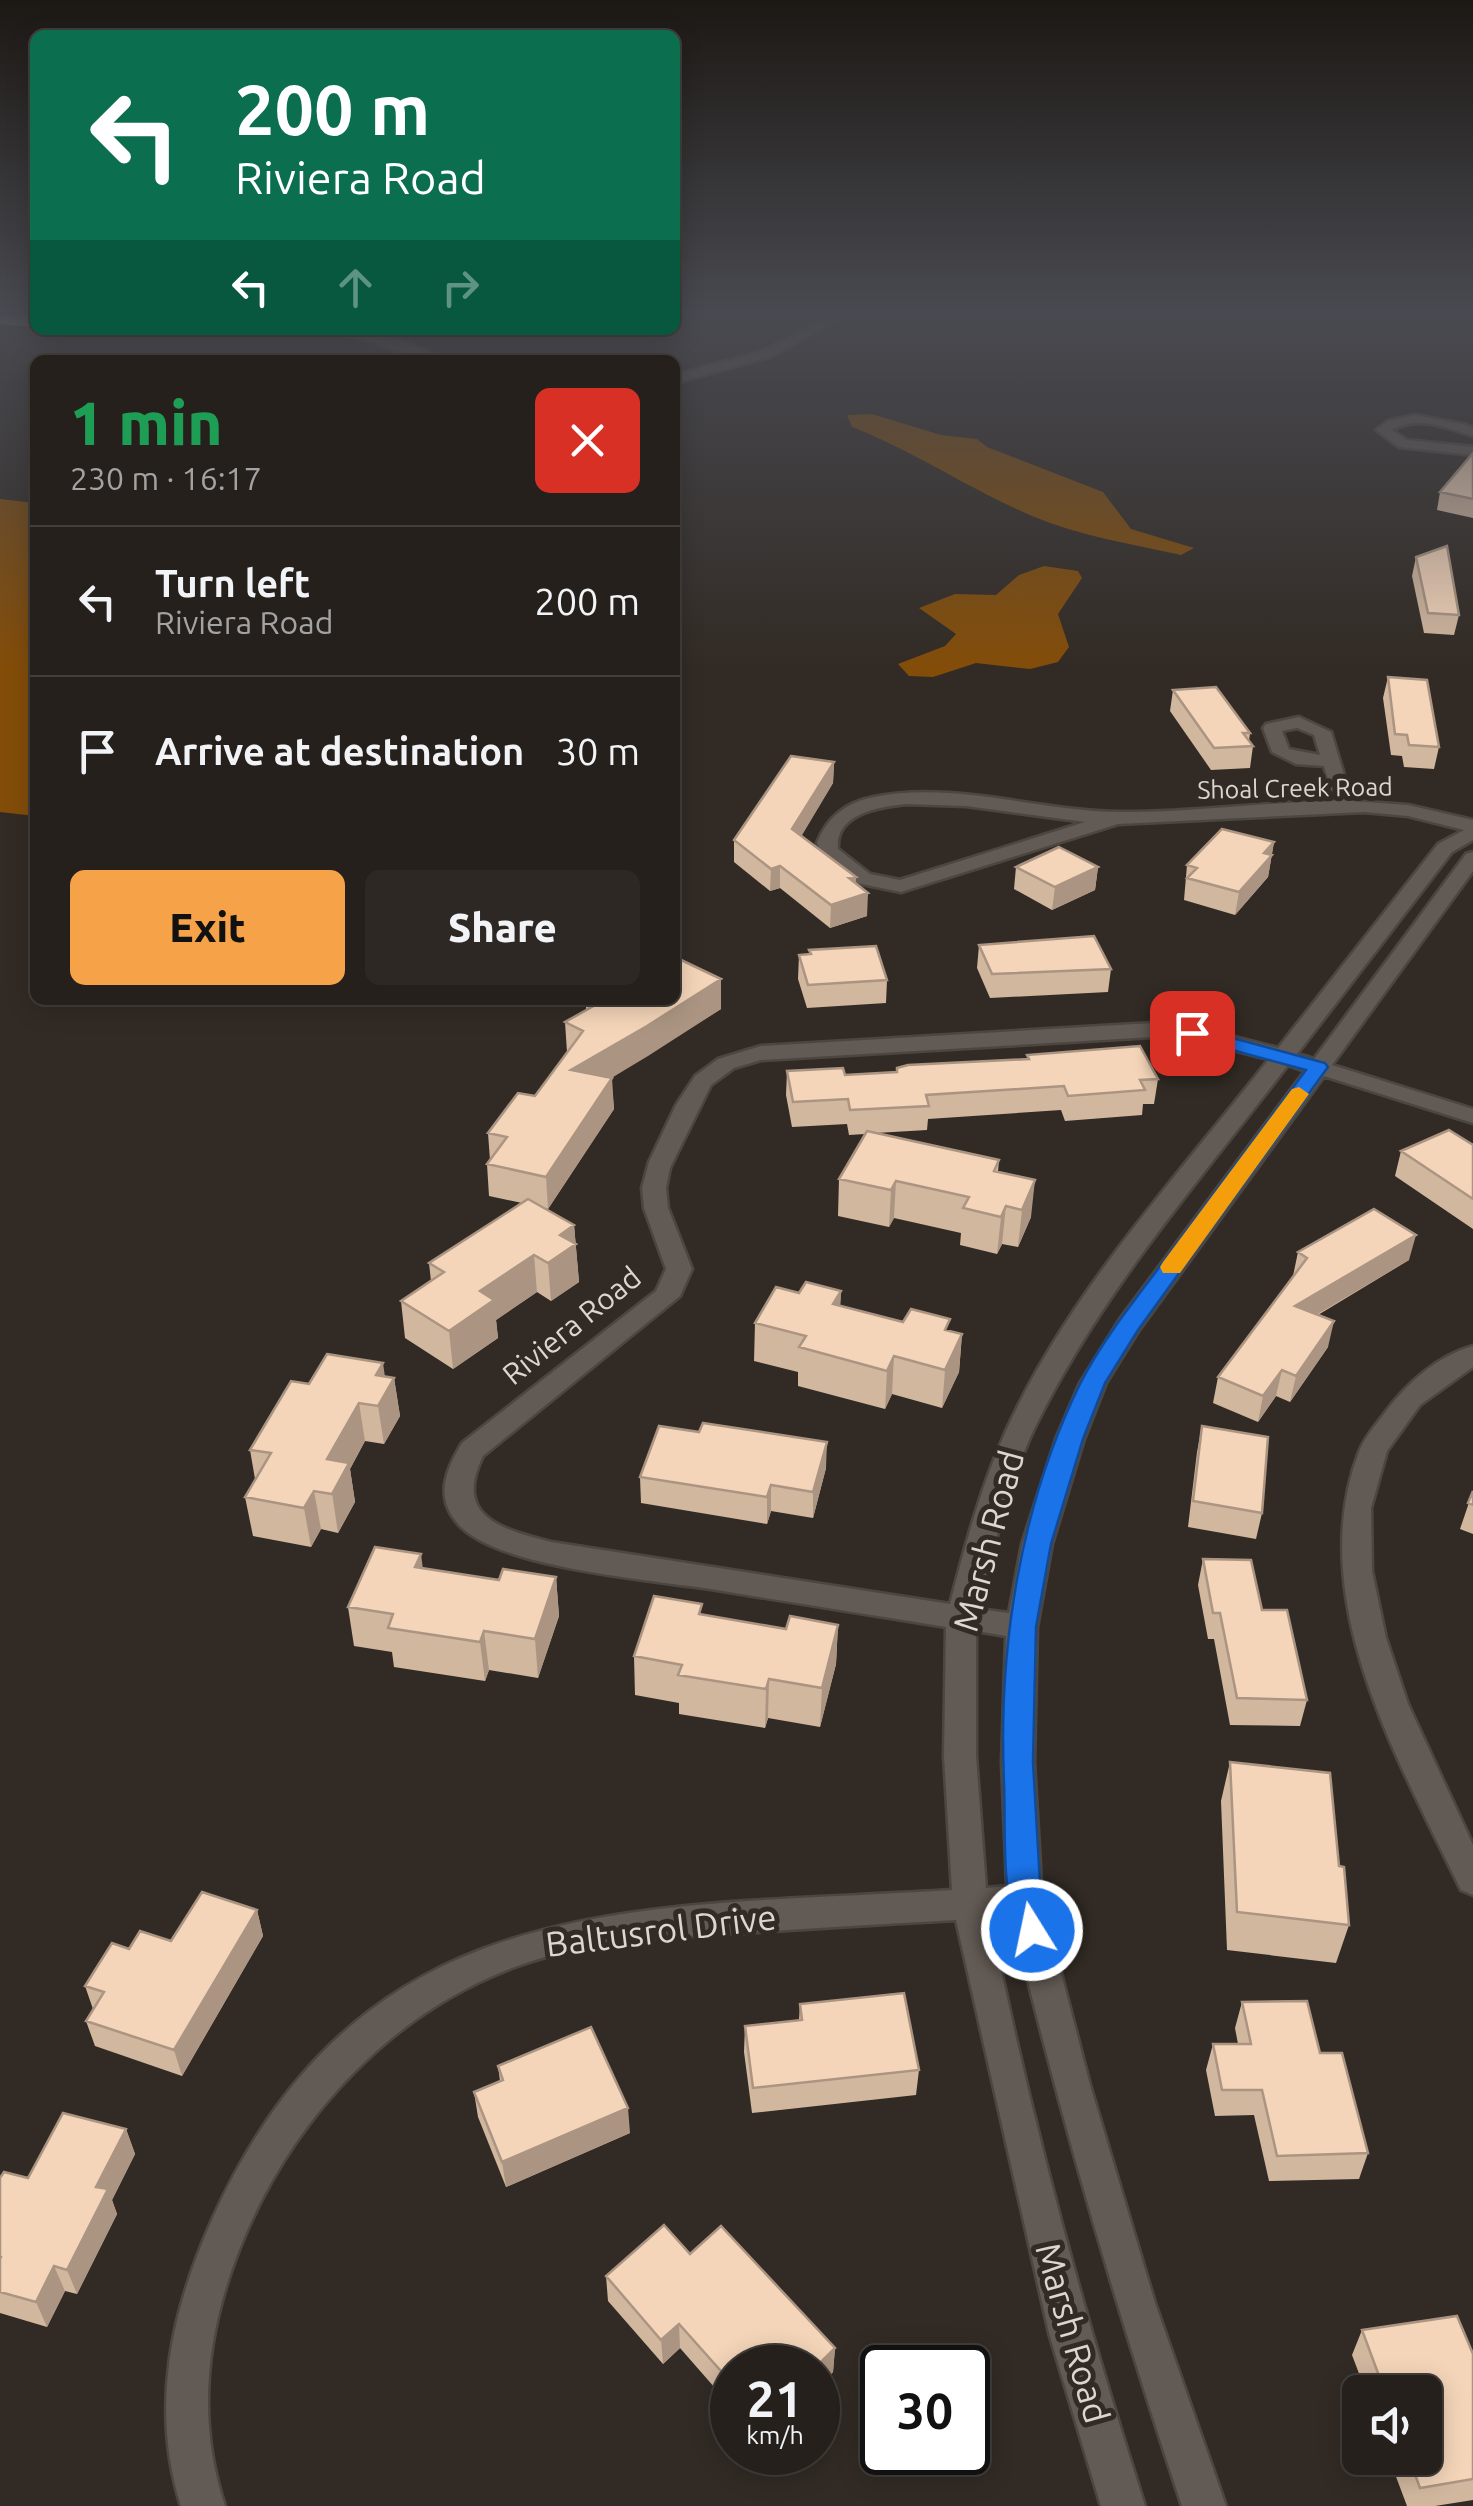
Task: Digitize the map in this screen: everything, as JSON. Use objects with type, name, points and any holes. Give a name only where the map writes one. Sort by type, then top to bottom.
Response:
[{"type":"street","points":[[1387,433],[1404,444],[1473,451]]},
{"type":"street","points":[[1328,761],[1345,807]]},
{"type":"street","name":"Shoal Creek Road","points":[[1116,818],[901,886],[864,879],[827,844],[846,814],[866,804],[892,800],[948,801],[1116,818],[1345,807],[1400,810],[1473,829]]},
{"type":"street","name":"Marsh Road","points":[[1122,2506],[1069,2333],[970,1904],[960,1756],[961,1618],[984,1531],[1020,1430],[1084,1313],[1446,848],[1473,829]]},
{"type":"street","name":"Marsh Road","points":[[1204,2506],[1124,2267],[1025,1900],[1018,1762],[1022,1627],[1037,1544],[1070,1439],[1093,1383],[1129,1325],[1473,858]]},
{"type":"street","name":"Riviera Road","points":[[1022,1627],[551,1553],[501,1539],[478,1528],[463,1511],[456,1490],[457,1473],[472,1450],[667,1296],[678,1269],[656,1207],[657,1173],[700,1080],[725,1063],[780,1051],[1153,1030],[1224,1038],[1473,1116]]},
{"type":"street","points":[[1473,1355],[1410,1398],[1382,1434],[1366,1471],[1356,1516],[1354,1565],[1366,1621],[1406,1737],[1473,1880]]},
{"type":"street","name":"Baltusrol Drive","points":[[203,2506],[186,2444],[184,2399],[207,2282],[247,2182],[275,2134],[340,2060],[380,2024],[460,1973],[508,1953],[562,1940],[698,1920],[1025,1900]]},
{"type":"shaded area","points":[[866,433],[934,433],[977,439],[987,447],[1103,492],[1131,529],[1194,548],[1181,555],[1050,523]]},
{"type":"shaded area","points":[[0,499],[30,502],[30,815],[0,812]]},
{"type":"shaded area","points":[[1044,566],[1078,571],[1082,578],[1058,614],[1069,647],[1058,662],[1030,669],[976,663],[933,677],[909,676],[898,664],[945,646],[956,634],[919,608],[955,594],[996,595],[1019,575]]},
{"type":"building","points":[[1473,453],[1473,499],[1440,492]]},
{"type":"building","points":[[1447,546],[1459,615],[1428,613],[1416,557]]},
{"type":"building","points":[[1388,677],[1427,680],[1439,747],[1409,745],[1407,735],[1395,734]]},
{"type":"building","points":[[1216,687],[1250,733],[1243,733],[1253,746],[1214,748],[1173,690]]},
{"type":"building","points":[[791,756],[834,762],[792,829],[856,877],[849,878],[868,893],[831,905],[780,866],[771,869],[734,840]]},
{"type":"building","points":[[1222,829],[1274,842],[1264,853],[1272,855],[1239,892],[1187,878],[1197,868],[1187,865]]},
{"type":"building","points":[[1059,847],[1098,867],[1055,887],[1016,867]]},
{"type":"building","points":[[1094,936],[1111,969],[992,974],[979,945]]},
{"type":"building","points":[[876,946],[887,980],[808,985],[799,955],[811,954],[809,950]]},
{"type":"building","points":[[680,959],[721,979],[647,1026],[571,1070],[612,1078],[546,1177],[487,1164],[507,1137],[488,1133],[518,1093],[535,1096],[583,1031],[565,1022],[595,1005],[680,1005]]},
{"type":"building","points":[[1140,1046],[1158,1079],[1140,1080],[1145,1090],[1068,1096],[1064,1086],[926,1095],[929,1106],[850,1110],[848,1099],[793,1102],[787,1071],[843,1068],[845,1075],[897,1072],[897,1068],[908,1065],[1029,1059],[1027,1055]]},
{"type":"building","points":[[1449,1130],[1473,1145],[1473,1199],[1401,1151]]},
{"type":"building","points":[[867,1131],[999,1160],[994,1171],[1035,1180],[1022,1210],[1006,1206],[1001,1217],[963,1208],[969,1197],[896,1181],[891,1190],[839,1179]]},
{"type":"building","points":[[528,1199],[574,1225],[560,1235],[576,1244],[548,1263],[534,1255],[480,1291],[494,1300],[449,1331],[401,1301],[444,1272],[429,1263]]},
{"type":"building","points":[[1374,1209],[1416,1235],[1295,1306],[1334,1321],[1296,1376],[1282,1370],[1263,1396],[1218,1377],[1307,1258],[1298,1252]]},
{"type":"building","points":[[806,1282],[841,1291],[833,1304],[903,1322],[911,1309],[950,1319],[945,1330],[962,1334],[945,1370],[894,1356],[887,1371],[799,1347],[806,1336],[755,1323],[776,1287],[799,1293]]},
{"type":"building","points":[[327,1354],[383,1363],[376,1375],[394,1378],[378,1406],[359,1403],[327,1459],[349,1463],[332,1494],[314,1491],[304,1508],[245,1497],[271,1453],[250,1450],[291,1381],[309,1384]]},
{"type":"building","points":[[703,1423],[827,1442],[813,1492],[771,1485],[767,1497],[640,1477],[659,1426],[699,1432]]},
{"type":"building","points":[[1202,1426],[1268,1437],[1262,1513],[1193,1501]]},
{"type":"building","points":[[375,1547],[421,1554],[415,1567],[499,1580],[503,1569],[556,1577],[535,1639],[484,1631],[480,1642],[388,1628],[393,1614],[348,1607]]},
{"type":"building","points":[[1203,1559],[1251,1560],[1262,1610],[1287,1610],[1307,1700],[1237,1698],[1220,1613],[1213,1613]]},
{"type":"building","points":[[654,1596],[702,1604],[699,1614],[786,1629],[790,1616],[838,1625],[822,1688],[769,1679],[766,1689],[678,1675],[682,1665],[634,1656]]},
{"type":"building","points":[[1230,1762],[1330,1773],[1349,1925],[1237,1912]]},
{"type":"building","points":[[202,1892],[257,1910],[174,2050],[86,2021],[104,1992],[85,1986],[112,1943],[129,1949],[140,1931],[171,1941]]},
{"type":"building","points":[[904,1993],[919,2070],[753,2088],[745,2026],[802,2020],[800,2004]]},
{"type":"building","points":[[1307,2001],[1320,2053],[1342,2053],[1368,2153],[1277,2156],[1262,2090],[1222,2090],[1213,2044],[1251,2044],[1242,2002]]},
{"type":"building","points":[[591,2027],[628,2108],[502,2162],[474,2092],[503,2080],[498,2066]]},
{"type":"building","points":[[63,2113],[126,2129],[96,2187],[108,2189],[67,2270],[54,2266],[36,2302],[0,2292],[0,2178],[4,2172],[28,2178]]},
{"type":"building","points":[[664,2225],[690,2254],[721,2226],[832,2345],[710,2345],[710,2359],[679,2324],[661,2340],[606,2276]]},
{"type":"building","points":[[1457,2316],[1473,2354],[1473,2479],[1420,2488],[1415,2475],[1442,2475],[1442,2375],[1379,2375],[1362,2330]]},
{"type":"slow traffic","points":[[1171,1267],[1299,1094]]},
{"type":"route","points":[[1032,1930],[1025,1900],[1018,1762],[1022,1627],[1037,1544],[1070,1439],[1093,1383],[1129,1325],[1318,1067],[1224,1038],[1192,1033]]}]
